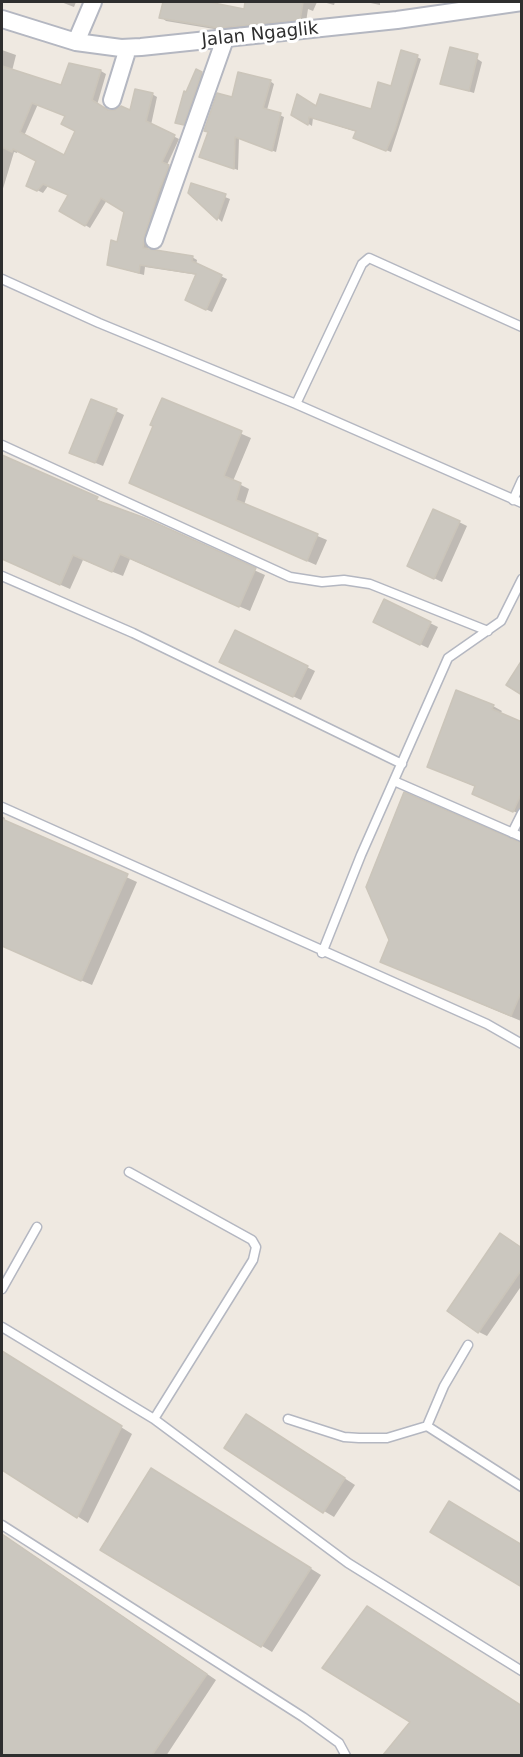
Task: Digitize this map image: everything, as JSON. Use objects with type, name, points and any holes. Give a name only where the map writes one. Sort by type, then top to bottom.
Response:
[{"type":"street","points":[[76,42],[93,2]]},
{"type":"street","name":"Jalan Ngaglik","points":[[2,19],[76,42],[128,48],[397,20],[522,2]]},
{"type":"street","points":[[154,240],[225,39]]},
{"type":"street","points":[[112,100],[128,48]]},
{"type":"lane","points":[[296,404],[362,264],[369,258],[522,327]]},
{"type":"lane","points":[[2,279],[99,323],[296,404],[517,502],[522,480]]},
{"type":"lane","points":[[2,445],[290,577],[322,582],[344,580],[370,584],[488,631]]},
{"type":"lane","points":[[2,576],[133,633],[402,764]]},
{"type":"lane","points":[[322,952],[448,658],[501,621],[522,579]]},
{"type":"lane","points":[[394,781],[522,837]]},
{"type":"lane","points":[[2,807],[487,1024],[522,1044]]},
{"type":"lane","points":[[512,833],[522,813]]},
{"type":"lane","points":[[129,1172],[252,1240],[256,1247],[253,1260],[154,1419]]},
{"type":"lane","points":[[2,1289],[37,1227]]},
{"type":"lane","points":[[2,1327],[154,1419],[348,1563],[522,1671]]},
{"type":"lane","points":[[427,1426],[444,1386],[468,1344]]},
{"type":"lane","points":[[288,1419],[344,1437],[359,1438],[387,1438],[427,1426],[522,1487]]},
{"type":"lane","points":[[2,1525],[303,1717],[339,1743],[346,1755]]},
{"type":"building","points":[[163,2],[209,2],[244,9],[245,2],[303,2],[300,20],[219,28],[159,18]]},
{"type":"building","points":[[450,47],[478,54],[469,91],[440,84]]},
{"type":"building","points":[[401,50],[418,55],[395,130],[386,151],[353,138],[356,131],[309,117],[308,125],[291,115],[297,94],[316,106],[320,94],[371,109],[378,82],[391,86]]},
{"type":"building","points":[[69,63],[101,70],[92,100],[108,110],[115,110],[121,106],[130,110],[135,89],[153,93],[146,121],[175,135],[162,162],[169,165],[144,237],[143,248],[193,256],[192,261],[222,275],[206,310],[185,300],[196,274],[140,265],[139,273],[107,265],[111,240],[117,242],[124,212],[101,198],[85,226],[59,211],[68,195],[43,184],[37,191],[26,186],[36,161],[13,149],[12,152],[2,147],[2,66],[61,85]],"holes":[[[32,103],[65,116],[61,124],[75,131],[64,155],[20,132]]]},
{"type":"building","points":[[196,69],[202,72],[184,125],[175,123],[184,91],[186,92]]},
{"type":"building","points":[[238,72],[271,80],[263,108],[281,113],[272,151],[235,137],[234,169],[199,157],[208,132],[204,131],[217,93],[232,97]]},
{"type":"building","points":[[191,183],[226,194],[217,220],[188,193]]},
{"type":"building","points":[[162,398],[242,431],[224,476],[241,483],[236,500],[318,534],[307,561],[129,483]]},
{"type":"building","points":[[91,399],[117,409],[95,463],[69,453]]},
{"type":"building","points":[[2,455],[98,497],[96,500],[145,518],[256,568],[239,607],[120,554],[112,572],[73,555],[60,585],[2,559]]},
{"type":"building","points":[[433,509],[460,521],[434,579],[407,566]]},
{"type":"building","points":[[384,599],[431,622],[420,645],[373,622]]},
{"type":"building","points":[[235,630],[308,666],[293,697],[219,662]]},
{"type":"building","points":[[522,660],[522,695],[506,685]]},
{"type":"building","points":[[456,690],[494,705],[492,709],[522,722],[522,792],[513,812],[472,794],[475,786],[427,767]]},
{"type":"building","points":[[404,792],[522,843],[522,990],[511,1016],[380,962],[389,940],[366,887]]},
{"type":"building","points":[[2,819],[128,874],[81,981],[2,946]]},
{"type":"building","points":[[500,1233],[522,1248],[522,1269],[478,1333],[447,1311]]},
{"type":"building","points":[[2,1351],[122,1426],[77,1518],[2,1470]]},
{"type":"building","points":[[246,1414],[345,1478],[323,1513],[224,1448]]},
{"type":"building","points":[[151,1468],[311,1568],[261,1647],[100,1550]]},
{"type":"building","points":[[449,1501],[522,1545],[522,1587],[430,1532]]},
{"type":"building","points":[[2,1534],[207,1674],[152,1755],[2,1755]]},
{"type":"building","points":[[367,1606],[522,1706],[522,1755],[383,1755],[410,1722],[322,1668]]}]
